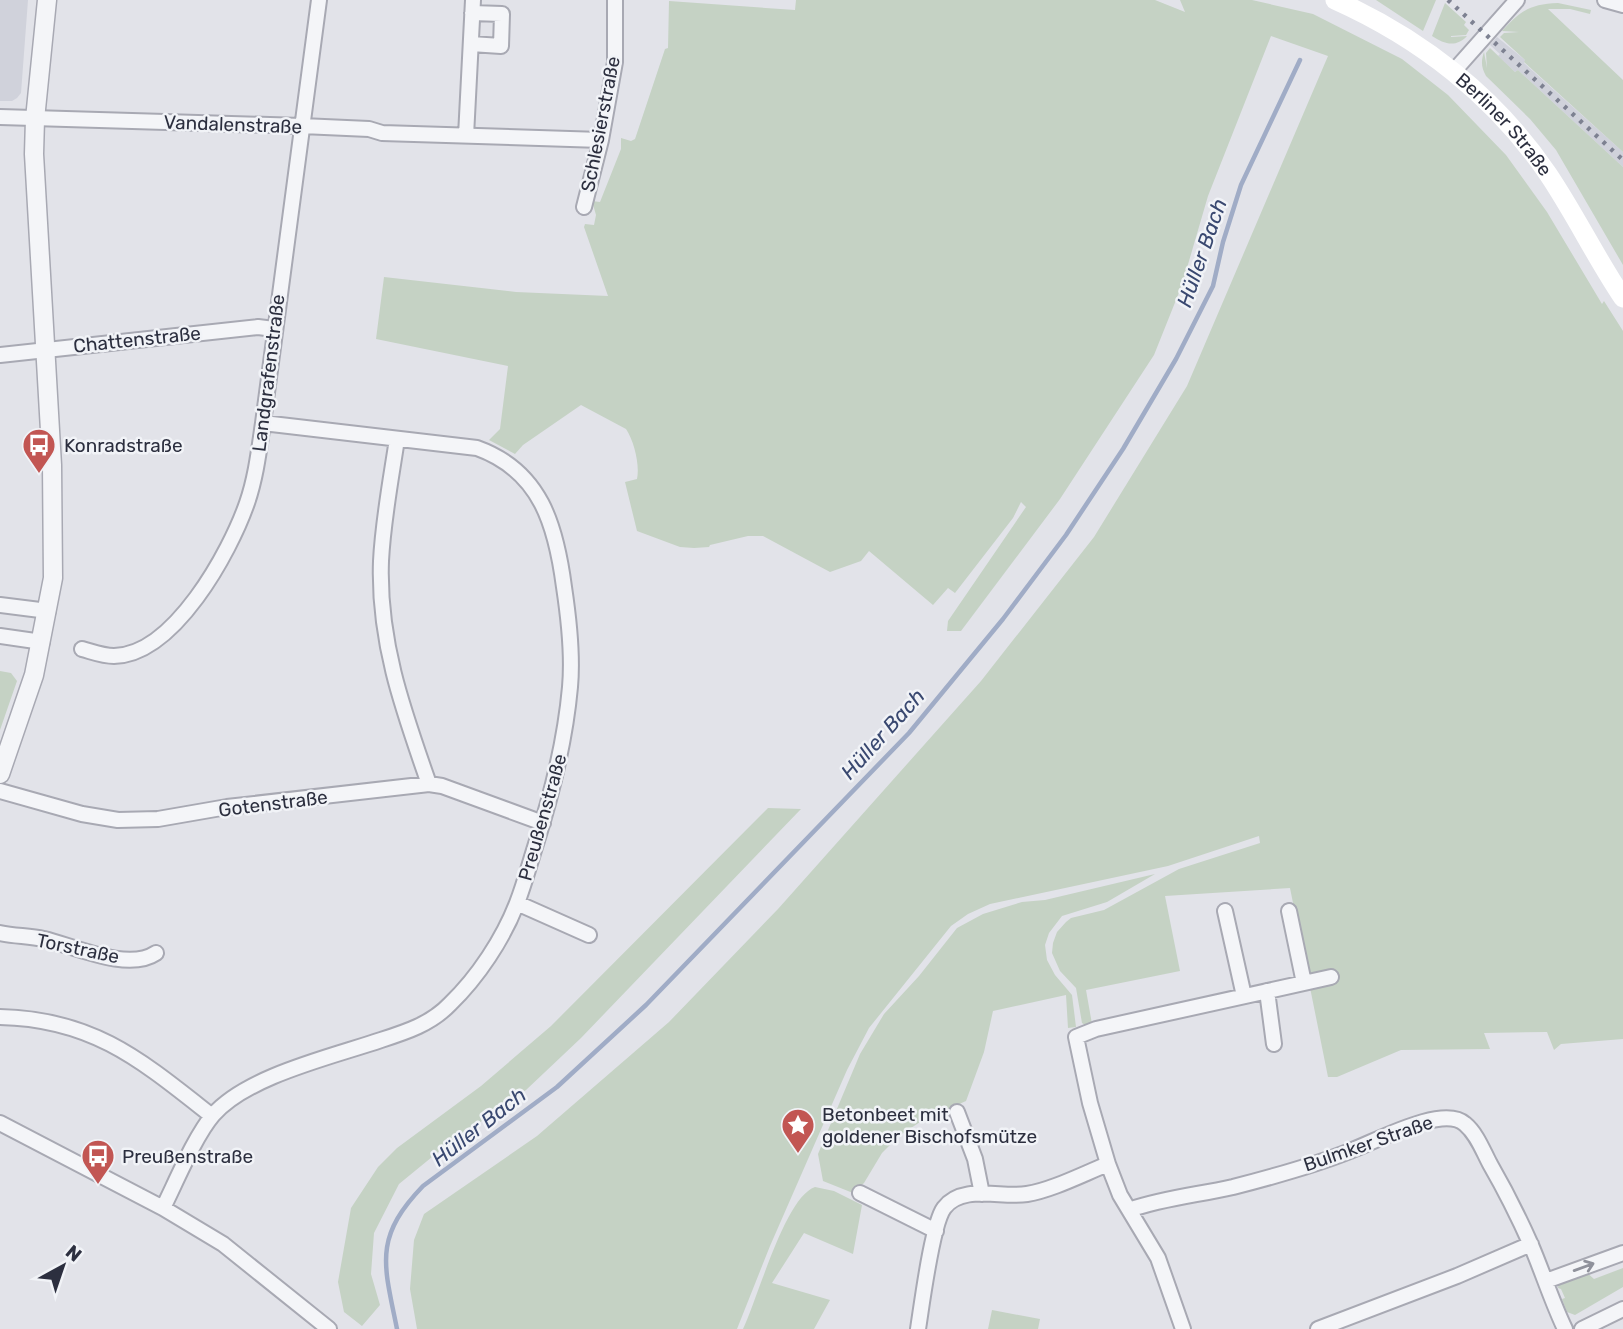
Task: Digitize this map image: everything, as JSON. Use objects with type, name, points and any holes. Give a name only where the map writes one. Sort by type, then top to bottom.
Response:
[{"type":"main road","name":"Berliner Straße","points":[[1335,0],[1402,35],[1454,71],[1504,118],[1526,143],[1580,225],[1623,298]]},
{"type":"street","points":[[0,774],[28,698],[52,590],[52,466],[34,154],[47,0]]},
{"type":"street","name":"Landgrafenstraße","points":[[82,649],[116,656],[142,648],[169,628],[194,601],[217,567],[247,503],[263,423],[318,0]]},
{"type":"street","name":"Schlesierstraße","points":[[584,206],[601,139],[615,62],[615,0]]},
{"type":"street","points":[[1454,71],[1517,0]]},
{"type":"street","points":[[1605,0],[1623,5]]},
{"type":"street","points":[[466,135],[473,6],[502,14],[500,46],[471,44]]},
{"type":"street","name":"Vandalenstraße","points":[[0,117],[369,128],[382,133],[601,139]]},
{"type":"street","name":"Chattenstraße","points":[[0,355],[258,327],[274,329]]},
{"type":"street","name":"Preußenstraße","points":[[163,1208],[212,1116],[236,1095],[264,1080],[403,1033],[434,1018],[454,1001],[473,977],[498,940],[517,903],[553,793],[570,686],[571,646],[567,607],[561,561],[550,521],[530,484],[502,458],[477,448],[263,423]]},
{"type":"street","points":[[397,439],[381,560],[381,595],[386,644],[397,692],[429,784]]},
{"type":"street","points":[[0,605],[48,611]]},
{"type":"street","points":[[0,636],[42,642]]},
{"type":"street","name":"Gotenstraße","points":[[0,791],[82,814],[118,820],[158,819],[228,807],[429,784],[442,786],[542,823]]},
{"type":"street","points":[[517,903],[589,935]]},
{"type":"street","points":[[1225,911],[1244,996]]},
{"type":"street","points":[[1289,911],[1304,983]]},
{"type":"street","name":"Torstraße","points":[[0,933],[32,937],[69,945],[89,953],[124,959],[148,958],[156,953]]},
{"type":"street","points":[[1183,1329],[1158,1258],[1120,1195],[1108,1164],[1090,1103],[1076,1037],[1096,1029],[1331,977]]},
{"type":"street","points":[[1267,991],[1275,1044]]},
{"type":"street","points":[[0,1017],[60,1023],[116,1045],[146,1064],[212,1116]]},
{"type":"street","points":[[957,1112],[975,1159],[982,1194]]},
{"type":"street","name":"Bulmker Straße","points":[[1129,1210],[1280,1174],[1349,1152],[1410,1127],[1442,1117],[1454,1117],[1472,1131],[1531,1244],[1565,1329]]},
{"type":"street","points":[[0,1123],[163,1208],[223,1244],[329,1329]]},
{"type":"street","points":[[918,1329],[938,1219],[950,1202],[959,1196],[1034,1192],[1108,1164]]},
{"type":"street","points":[[860,1193],[936,1231]]},
{"type":"street","points":[[1318,1329],[1457,1276],[1531,1244]]},
{"type":"street","points":[[1546,1281],[1623,1253]]},
{"type":"street","points":[[1582,1329],[1623,1309]]},
{"type":"shaded area","points":[[0,0],[28,0],[21,93],[12,101],[0,101]]},
{"type":"shaded area","points":[[1497,37],[1623,152],[1623,167],[1518,70],[1515,72],[1498,56],[1500,54],[1490,45]]},
{"type":"green space","points":[[796,0],[1155,0],[1185,12],[1180,0],[1252,0],[1313,14],[1402,59],[1448,95],[1506,155],[1547,212],[1602,304],[1604,301],[1623,331],[1623,1039],[1561,1044],[1554,1050],[1547,1032],[1484,1033],[1490,1049],[1401,1050],[1337,1077],[1328,1077],[1290,888],[1165,896],[1180,971],[1086,990],[1092,1024],[1082,1023],[1076,988],[1060,971],[1052,953],[1057,932],[1066,922],[1071,918],[1104,910],[1179,869],[1260,843],[1259,836],[1168,866],[990,904],[951,926],[869,1028],[847,1070],[737,1329],[417,1329],[410,1289],[414,1240],[424,1214],[537,1136],[669,1022],[778,909],[981,681],[1094,537],[1187,386],[1328,56],[1271,36],[1208,196],[1182,285],[1154,355],[1060,499],[961,631],[947,631],[948,621],[1026,507],[1021,502],[1013,518],[955,593],[948,588],[933,605],[869,551],[861,561],[830,572],[763,536],[748,536],[709,547],[680,547],[637,531],[625,482],[637,479],[637,460],[626,429],[581,405],[523,445],[515,454],[489,440],[500,429],[508,366],[376,339],[384,277],[516,292],[608,296],[584,227],[585,224],[594,225],[596,215],[592,201],[600,202],[621,149],[621,138],[631,141],[635,139],[665,49],[668,48],[669,1],[795,10]]},
{"type":"green space","points":[[1376,0],[1436,0],[1423,31]]},
{"type":"green space","points":[[1445,3],[1466,22],[1464,25],[1469,30],[1466,35],[1451,36],[1467,36],[1459,42],[1445,43],[1432,36]]},
{"type":"green space","points":[[1558,3],[1591,10],[1590,14],[1570,9],[1548,9],[1623,80],[1623,152],[1500,37],[1504,33],[1519,32],[1502,31],[1526,10]]},
{"type":"green space","points":[[1490,48],[1515,72],[1518,70],[1623,167],[1623,265],[1556,150],[1530,119],[1486,76],[1482,58],[1484,52],[1487,68],[1486,53]]},
{"type":"green space","points":[[0,671],[11,673],[17,681],[0,730]]},
{"type":"green space","points":[[768,808],[801,809],[581,1038],[526,1090],[443,1148],[399,1184],[374,1233],[371,1274],[380,1305],[362,1326],[344,1312],[338,1282],[351,1208],[378,1167],[397,1148],[481,1086],[551,1026]]},
{"type":"green space","points":[[1155,874],[1107,902],[1062,916],[1049,933],[1045,945],[1047,960],[1055,975],[1072,995],[1076,1027],[1068,1028],[1066,995],[993,1011],[984,1052],[966,1101],[923,1120],[899,1136],[882,1153],[864,1183],[853,1193],[823,1181],[818,1154],[860,1054],[884,1014],[957,928],[983,914],[1022,902],[1045,900]]},
{"type":"green space","points":[[815,1187],[834,1191],[862,1205],[853,1254],[804,1233],[772,1283],[830,1300],[814,1329],[743,1329],[783,1228],[793,1209],[804,1195]]},
{"type":"green space","points":[[1623,1268],[1623,1287],[1575,1315],[1567,1312],[1562,1299],[1565,1298],[1558,1288],[1559,1282],[1584,1270],[1594,1279]]},
{"type":"green space","points":[[992,1310],[1040,1319],[1038,1329],[988,1329]]},
{"type":"waterway","name":"Hüller Bach","points":[[397,1329],[386,1269],[386,1253],[389,1237],[407,1204],[423,1186],[557,1087],[646,1005],[909,733],[1003,619],[1066,535],[1123,449],[1176,359],[1213,286],[1223,242],[1241,185],[1300,60]]},
{"type":"railway","points":[[1448,0],[1623,160]]},
{"type":"place","name":"Konradstraße","points":[[39,475]]},
{"type":"place","name":"Betonbeet mit goldener Bischofsmütze","points":[[798,1155]]},
{"type":"place","name":"Preußenstraße","points":[[98,1186]]}]
